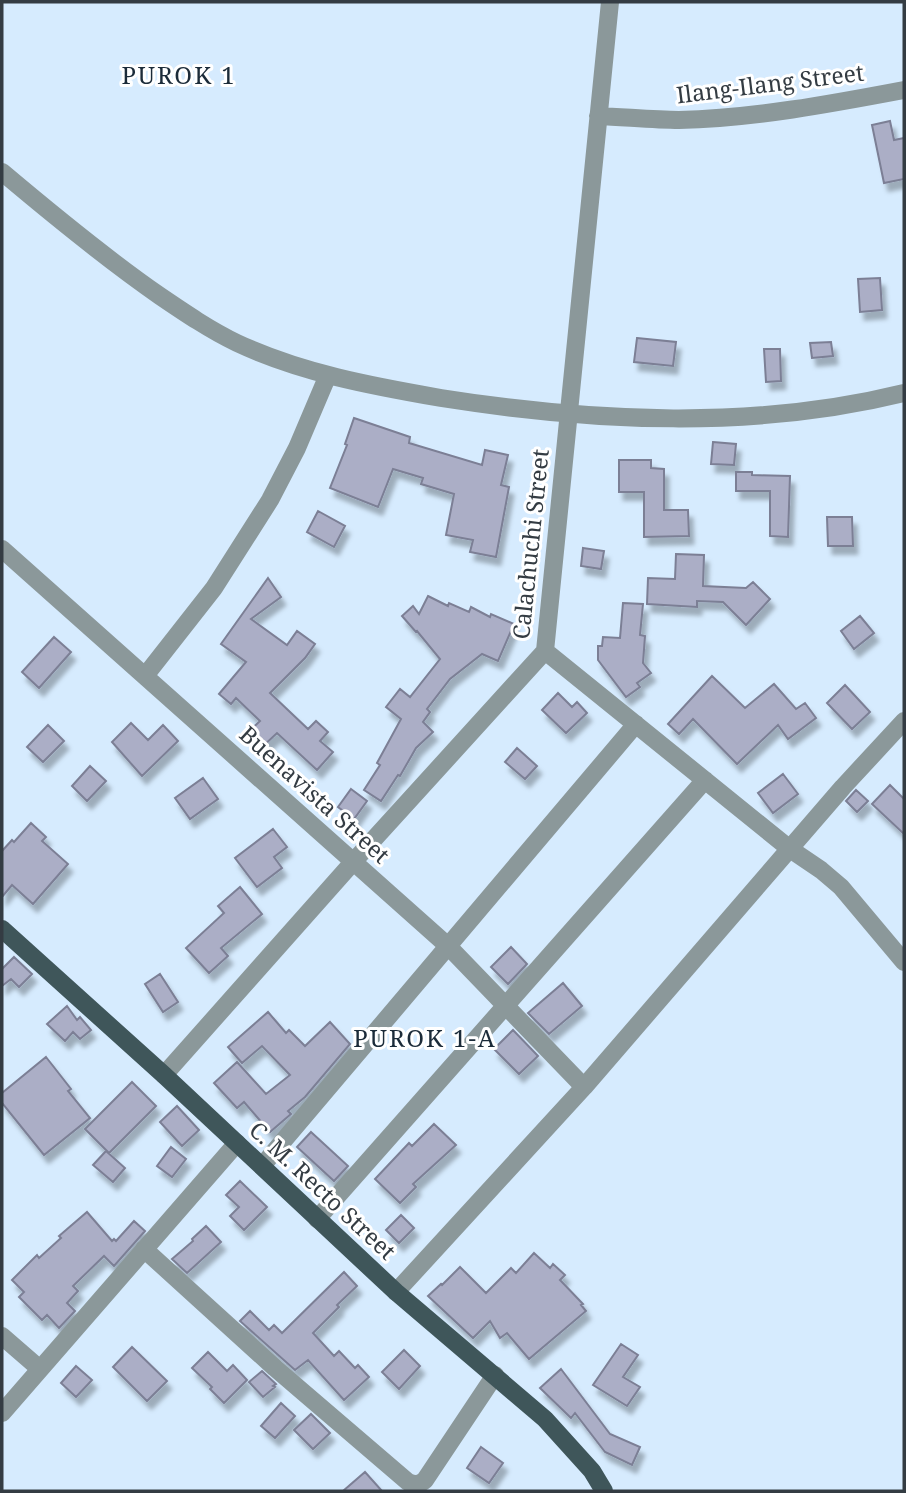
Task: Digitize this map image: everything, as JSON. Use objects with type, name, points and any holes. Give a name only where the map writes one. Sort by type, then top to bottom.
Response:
[{"type":"main road","name":"C. M. Recto Street","points":[[2,929],[164,1075],[396,1292],[545,1419],[592,1471],[604,1491]]},
{"type":"street","name":"Calachuchi Street","points":[[164,1075],[545,651],[610,2]]},
{"type":"street","name":"Ilang-Ilang Street","points":[[598,116],[678,120],[726,117],[793,109],[904,90]]},
{"type":"street","points":[[2,172],[81,238],[188,315],[236,342],[328,375],[480,404],[569,413],[691,420],[794,413],[872,401],[904,393]]},
{"type":"street","points":[[145,676],[214,588],[270,500],[297,448],[328,375]]},
{"type":"street","name":"Buenavista Street","points":[[2,549],[449,946],[584,1087]]},
{"type":"street","points":[[545,651],[841,887],[904,962]]},
{"type":"street","points":[[396,1292],[584,1087],[843,787],[904,721]]},
{"type":"street","points":[[262,1166],[636,724]]},
{"type":"street","points":[[317,1219],[705,780]]},
{"type":"street","points":[[2,1413],[237,1143]]},
{"type":"street","points":[[144,1249],[275,1367],[408,1482],[416,1485],[425,1480],[495,1376]]},
{"type":"street","points":[[2,1336],[40,1369]]},
{"type":"building","points":[[890,121],[894,140],[904,138],[904,179],[884,183],[872,125]]},
{"type":"building","points":[[880,278],[882,310],[860,312],[858,279]]},
{"type":"building","points":[[637,338],[676,342],[673,366],[634,362]]},
{"type":"building","points":[[831,342],[833,356],[812,358],[810,343]]},
{"type":"building","points":[[764,349],[780,349],[781,381],[766,382]]},
{"type":"building","points":[[354,418],[410,437],[409,443],[482,465],[485,450],[508,455],[501,485],[509,487],[496,557],[470,552],[473,540],[446,535],[454,494],[421,484],[423,478],[393,469],[378,507],[330,488],[347,445],[345,444]]},
{"type":"building","points":[[713,442],[736,444],[734,465],[711,464]]},
{"type":"building","points":[[619,460],[651,460],[651,468],[664,469],[664,510],[688,510],[689,536],[644,537],[644,492],[619,492]]},
{"type":"building","points":[[736,472],[790,476],[788,537],[770,536],[770,491],[736,491]]},
{"type":"building","points":[[318,511],[345,526],[334,547],[307,532]]},
{"type":"building","points":[[827,517],[852,517],[853,546],[828,546]]},
{"type":"building","points":[[583,548],[604,551],[601,569],[581,566]]},
{"type":"building","points":[[676,554],[704,555],[703,586],[746,588],[753,582],[770,599],[746,625],[723,602],[697,601],[697,607],[647,604],[648,578],[675,579]]},
{"type":"building","points":[[268,578],[281,597],[251,619],[287,645],[297,631],[315,644],[305,658],[270,693],[308,729],[316,721],[328,732],[320,741],[333,752],[317,770],[277,733],[260,749],[246,734],[260,721],[236,698],[231,704],[219,694],[246,662],[221,644]]},
{"type":"building","points":[[428,596],[448,606],[449,603],[469,612],[471,607],[490,617],[491,614],[514,624],[498,661],[482,654],[450,679],[427,709],[430,712],[423,722],[433,732],[416,748],[381,801],[364,790],[380,765],[377,763],[401,719],[386,707],[400,689],[410,697],[440,659],[402,616],[413,606],[419,614]]},
{"type":"building","points":[[623,603],[643,604],[640,635],[645,636],[643,663],[651,673],[637,683],[640,687],[626,697],[598,660],[598,646],[602,646],[603,637],[620,638]]},
{"type":"building","points":[[860,616],[874,633],[854,649],[841,631]]},
{"type":"building","points":[[54,637],[71,652],[39,688],[22,672]]},
{"type":"building","points":[[712,676],[745,708],[774,684],[796,709],[805,703],[816,718],[788,739],[778,725],[737,764],[693,719],[679,734],[668,724]]},
{"type":"building","points":[[845,685],[870,712],[852,729],[827,703]]},
{"type":"building","points":[[558,693],[572,707],[577,702],[587,713],[566,733],[542,710]]},
{"type":"building","points":[[131,723],[148,740],[163,725],[178,741],[142,776],[112,742]]},
{"type":"building","points":[[48,725],[64,741],[43,762],[27,747]]},
{"type":"building","points":[[517,748],[537,766],[525,779],[505,762]]},
{"type":"building","points":[[90,766],[106,781],[87,801],[72,786]]},
{"type":"building","points":[[783,774],[798,794],[773,813],[758,793]]},
{"type":"building","points":[[203,778],[218,799],[190,819],[175,798]]},
{"type":"building","points":[[890,785],[904,799],[904,834],[872,804]]},
{"type":"building","points":[[351,789],[367,801],[354,819],[338,807]]},
{"type":"building","points":[[856,790],[868,801],[857,812],[846,801]]},
{"type":"building","points":[[31,823],[46,837],[42,841],[68,864],[33,904],[12,885],[2,897],[2,851]]},
{"type":"building","points":[[273,829],[287,847],[274,857],[282,868],[257,887],[235,858]]},
{"type":"building","points":[[240,887],[262,914],[221,948],[228,956],[209,973],[186,948],[224,913],[218,906]]},
{"type":"building","points":[[511,947],[527,964],[508,984],[491,967]]},
{"type":"building","points":[[14,957],[32,974],[19,987],[11,979],[2,986],[2,969]]},
{"type":"building","points":[[160,974],[178,1002],[163,1012],[145,984]]},
{"type":"building","points":[[563,983],[582,1006],[549,1034],[528,1013]]},
{"type":"building","points":[[67,1006],[77,1020],[80,1017],[91,1030],[80,1039],[73,1032],[65,1041],[47,1024]]},
{"type":"building","points":[[268,1012],[286,1033],[289,1030],[305,1046],[330,1022],[350,1044],[305,1097],[288,1111],[291,1114],[270,1132],[244,1102],[237,1108],[214,1083],[237,1062],[266,1094],[290,1075],[262,1046],[242,1063],[228,1047]]},
{"type":"building","points":[[513,1030],[538,1056],[519,1074],[494,1049]]},
{"type":"building","points":[[46,1057],[90,1118],[44,1155],[2,1103],[2,1093]]},
{"type":"building","points":[[132,1082],[156,1106],[109,1153],[85,1129]]},
{"type":"building","points":[[177,1106],[199,1130],[182,1146],[160,1122]]},
{"type":"building","points":[[434,1124],[456,1145],[413,1184],[416,1187],[400,1203],[375,1179],[409,1143],[412,1146]]},
{"type":"building","points":[[311,1132],[348,1166],[334,1181],[297,1147]]},
{"type":"building","points":[[171,1147],[186,1159],[172,1177],[157,1166]]},
{"type":"building","points":[[106,1151],[125,1168],[113,1182],[93,1165]]},
{"type":"building","points":[[240,1181],[267,1207],[244,1230],[230,1216],[239,1207],[226,1195]]},
{"type":"building","points":[[87,1212],[112,1241],[116,1241],[134,1221],[145,1231],[114,1266],[104,1256],[73,1286],[78,1291],[67,1303],[75,1311],[59,1328],[47,1315],[42,1320],[19,1297],[24,1292],[12,1280]]},
{"type":"building","points":[[401,1215],[414,1228],[399,1243],[386,1230]]},
{"type":"building","points":[[206,1226],[221,1242],[187,1273],[172,1259]]},
{"type":"building","points":[[534,1253],[550,1268],[553,1264],[565,1275],[560,1280],[583,1304],[581,1305],[586,1311],[529,1359],[507,1333],[500,1338],[490,1321],[473,1338],[428,1296],[460,1267],[486,1293],[511,1268],[516,1273]]},
{"type":"building","points":[[344,1272],[357,1286],[313,1333],[334,1356],[339,1351],[355,1368],[358,1365],[369,1377],[344,1400],[308,1360],[295,1370],[240,1321],[250,1311],[269,1330],[274,1325],[282,1333]]},
{"type":"building","points":[[621,1344],[638,1355],[623,1377],[640,1387],[627,1406],[593,1385]]},
{"type":"building","points":[[132,1347],[167,1381],[147,1401],[113,1367]]},
{"type":"building","points":[[404,1350],[420,1366],[399,1389],[382,1372]]},
{"type":"building","points":[[208,1352],[227,1371],[233,1365],[247,1380],[224,1403],[192,1368]]},
{"type":"building","points":[[76,1366],[92,1380],[76,1397],[61,1383]]},
{"type":"building","points":[[561,1369],[610,1434],[640,1447],[632,1465],[605,1452],[575,1413],[571,1418],[540,1388]]},
{"type":"building","points":[[262,1371],[276,1384],[263,1397],[249,1382]]},
{"type":"building","points":[[281,1403],[295,1416],[275,1438],[261,1426]]},
{"type":"building","points":[[311,1414],[330,1433],[313,1449],[294,1430]]},
{"type":"building","points":[[481,1447],[503,1463],[489,1483],[467,1468]]},
{"type":"building","points":[[365,1472],[382,1491],[343,1491]]},
{"type":"district","name":"PUROK 1","points":[[179,74]]},
{"type":"district","name":"PUROK 1-A","points":[[425,1037]]}]
